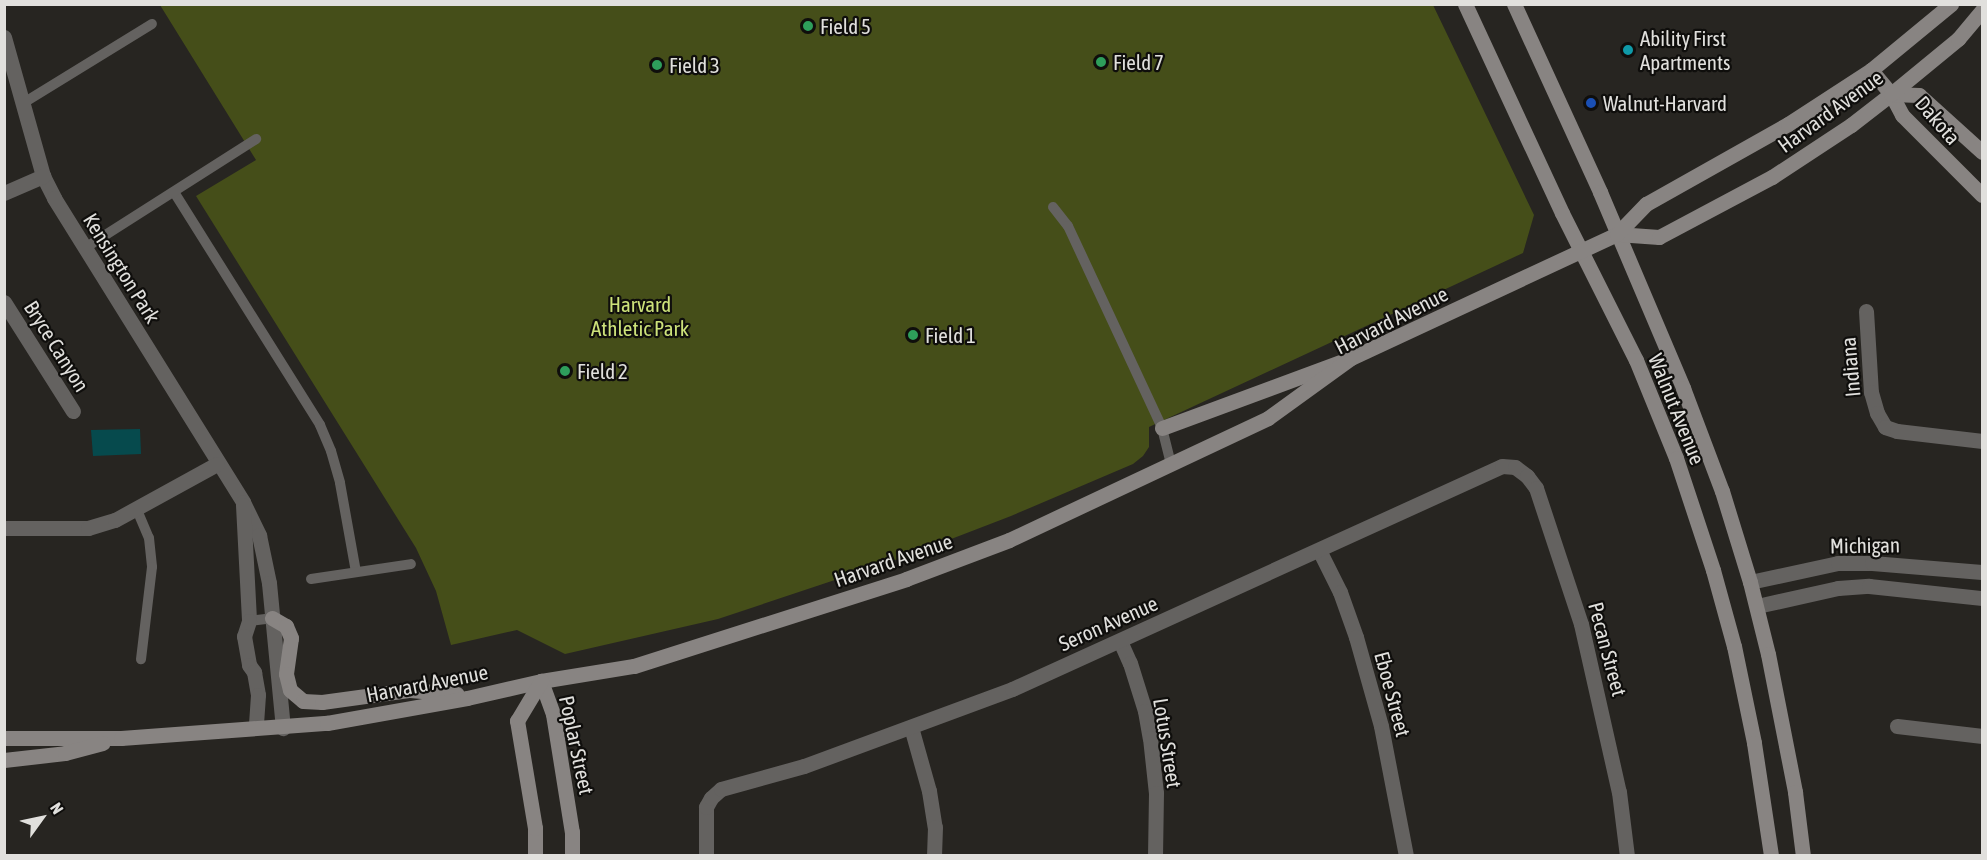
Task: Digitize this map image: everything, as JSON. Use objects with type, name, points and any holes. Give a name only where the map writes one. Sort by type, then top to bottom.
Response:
[{"type":"main road","name":"Walnut Avenue","points":[[1465,4],[1582,252],[1636,360],[1660,417],[1713,570],[1746,702],[1771,855]]},
{"type":"main road","name":"Walnut Avenue","points":[[1514,4],[1617,234],[1703,440],[1757,606],[1785,739],[1803,855]]},
{"type":"main road","name":"Harvard Avenue","points":[[4,738],[121,738],[226,732],[256,727],[283,728],[358,718],[541,681],[645,663],[906,579],[1009,540],[1268,418],[1351,358],[1617,234],[1646,204],[1788,124],[1871,70],[1951,4]]},
{"type":"main road","name":"Harvard Avenue","points":[[1617,234],[1659,237],[1738,197],[1834,137],[1891,94],[1958,39],[1983,10]]},
{"type":"main road","name":"Dakota","points":[[1871,70],[1891,94],[1902,115],[1983,195]]},
{"type":"main road","name":"Dakota","points":[[1891,94],[1919,95],[1983,152]]},
{"type":"main road","points":[[1162,428],[1351,358]]},
{"type":"main road","points":[[272,618],[286,626],[291,638],[286,674],[290,690],[303,701],[322,702],[411,690],[478,695]]},
{"type":"main road","name":"Poplar Street","points":[[536,855],[535,828],[517,721],[541,681]]},
{"type":"main road","name":"Poplar Street","points":[[541,681],[553,714],[572,832],[572,855]]},
{"type":"main road","name":"Harvard Avenue","points":[[4,760],[65,753],[121,738]]},
{"type":"street","name":"Kensington Park","points":[[4,38],[25,102],[44,176],[54,198],[217,464],[243,502],[259,535],[269,583],[283,728]]},
{"type":"street","points":[[4,193],[44,176]]},
{"type":"street","name":"Bryce Canyon","points":[[5,304],[73,411]]},
{"type":"street","name":"Indiana","points":[[1866,311],[1871,392],[1876,413],[1886,427],[1897,431],[1983,441]]},
{"type":"street","points":[[4,528],[87,528],[115,520],[137,510],[217,464]]},
{"type":"street","name":"Seron Avenue","points":[[706,855],[704,817],[711,798],[733,784],[804,766],[1012,689],[1488,471],[1502,466],[1515,467]]},
{"type":"street","name":"Pecan Street","points":[[1515,467],[1527,476],[1536,488],[1581,624],[1619,792],[1627,855]]},
{"type":"street","points":[[243,502],[243,542],[249,621],[244,636],[249,665],[255,672],[258,695],[256,727]]},
{"type":"street","name":"Eboe Street","points":[[1319,550],[1340,592],[1356,636],[1381,726],[1406,855]]},
{"type":"street","name":"Michigan","points":[[1750,582],[1838,563],[1872,563],[1983,572]]},
{"type":"street","name":"Michigan","points":[[1757,606],[1838,588],[1869,585],[1983,598]]},
{"type":"street","name":"Lotus Street","points":[[1120,641],[1130,663],[1148,729],[1156,793],[1155,855]]},
{"type":"street","points":[[1897,726],[1983,735]]},
{"type":"street","points":[[911,727],[929,791],[935,828],[934,855]]},
{"type":"lane","points":[[25,102],[152,24]]},
{"type":"lane","points":[[85,248],[256,139]]},
{"type":"lane","points":[[174,192],[320,425],[331,451],[340,483],[356,572]]},
{"type":"lane","points":[[1053,207],[1068,226],[1162,428],[1171,464]]},
{"type":"lane","points":[[137,510],[149,538],[152,567],[141,659]]},
{"type":"lane","points":[[311,579],[411,564]]},
{"type":"lane","points":[[249,621],[272,618]]},
{"type":"green space","name":"Harvard Athletic Park","points":[[160,5],[1433,5],[1534,215],[1523,253],[1149,427],[1149,447],[1133,464],[1011,516],[907,556],[718,619],[565,654],[517,630],[451,645],[436,591],[416,548],[196,196],[256,160]]},
{"type":"water","points":[[140,429],[141,454],[93,456],[91,430]]},
{"type":"place","name":"Field 5","points":[[808,26]]},
{"type":"place","name":"Ability First Apartments","points":[[1628,50]]},
{"type":"place","name":"Field 7","points":[[1101,62]]},
{"type":"place","name":"Field 3","points":[[657,65]]},
{"type":"place","name":"Walnut-Harvard","points":[[1591,103]]},
{"type":"place","name":"Field 1","points":[[913,335]]},
{"type":"place","name":"Field 2","points":[[565,371]]}]
